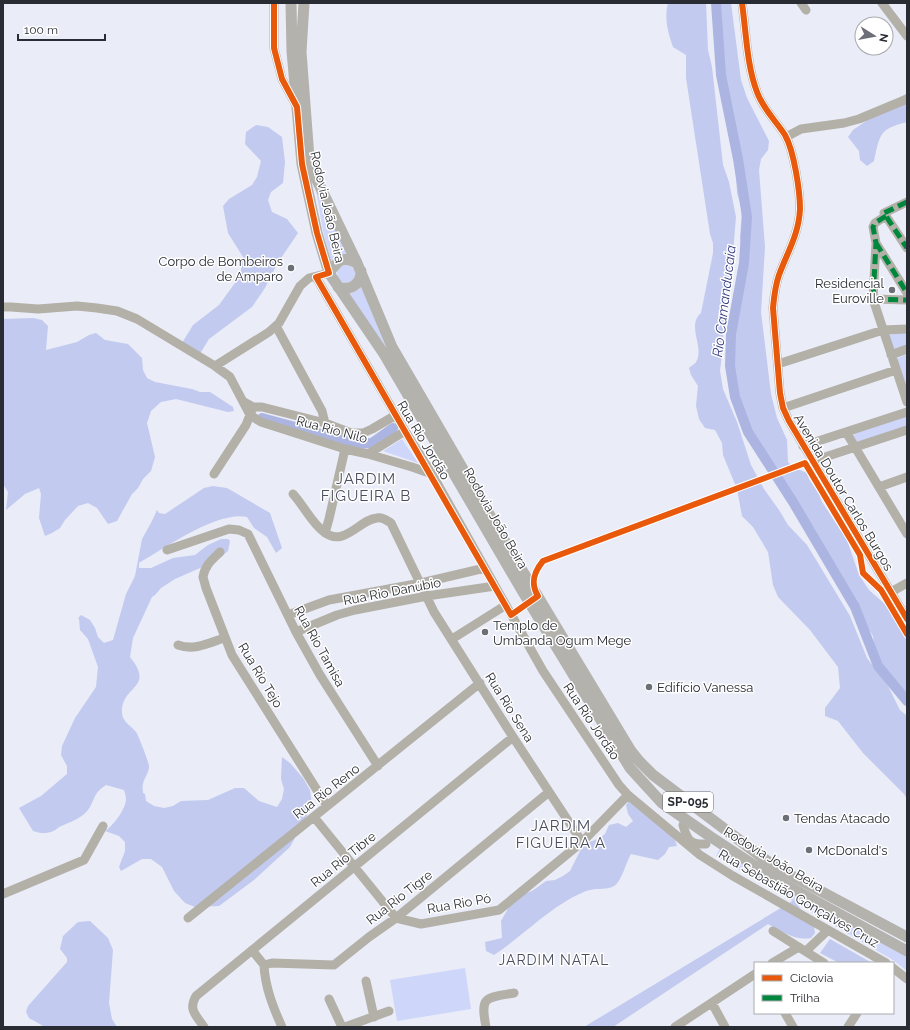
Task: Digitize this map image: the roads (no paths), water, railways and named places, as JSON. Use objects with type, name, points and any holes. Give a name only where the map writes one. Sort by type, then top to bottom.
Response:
[{"type":"main road","name":"Rodovia João Beira","points":[[291,3],[292,50],[302,164],[317,233],[329,273],[384,354],[523,592],[630,768],[662,803],[708,840],[907,951]]},
{"type":"main road","name":"Rodovia João Beira","points":[[304,3],[301,52],[309,158],[314,174],[359,267],[392,347],[514,557],[631,751],[653,775],[781,870],[907,938]]},
{"type":"main road","points":[[329,273],[336,263],[341,260],[347,259],[359,267],[359,281],[355,286],[349,289],[338,287]]},
{"type":"main road","points":[[686,823],[701,812]]},
{"type":"main road","points":[[708,840],[716,823]]},
{"type":"street","points":[[274,3],[274,48],[282,79],[297,107]]},
{"type":"street","name":"Avenida Doutor Carlos Burgos","points":[[742,3],[752,76],[757,94],[786,136],[793,159],[800,210],[790,251],[779,276],[772,308],[783,408],[803,446],[907,619]]},
{"type":"street","points":[[886,5],[907,36]]},
{"type":"street","points":[[786,136],[801,129],[844,123],[859,119],[907,99]]},
{"type":"street","points":[[907,202],[884,213],[907,248]]},
{"type":"street","points":[[886,216],[875,223],[873,227],[876,243],[873,299],[907,402]]},
{"type":"street","points":[[876,243],[907,293]]},
{"type":"street","points":[[216,366],[276,326],[300,286],[309,278],[329,273]]},
{"type":"street","name":"Rua Rio Jordão","points":[[316,277],[405,431],[432,474],[543,671],[619,785],[628,795],[672,831]]},
{"type":"street","points":[[873,299],[907,300]]},
{"type":"street","points":[[3,307],[38,309],[77,306],[116,311],[138,320],[216,366],[230,377],[244,402],[252,411]]},
{"type":"street","points":[[276,326],[322,411],[325,423]]},
{"type":"street","points":[[778,364],[883,330],[907,329]]},
{"type":"street","points":[[891,355],[907,349]]},
{"type":"street","points":[[783,408],[896,370]]},
{"type":"street","points":[[252,411],[262,408],[325,423],[351,433],[362,433],[372,429],[396,415]]},
{"type":"street","points":[[214,474],[246,425],[252,411]]},
{"type":"street","name":"Rua Rio Nilo","points":[[252,411],[261,422],[344,449],[368,454],[405,431]]},
{"type":"street","points":[[803,446],[907,412]]},
{"type":"street","points":[[813,461],[907,430]]},
{"type":"street","points":[[846,432],[905,528]]},
{"type":"street","points":[[293,494],[315,523],[325,533],[344,449]]},
{"type":"street","points":[[368,454],[432,474]]},
{"type":"street","points":[[879,487],[907,477]]},
{"type":"street","name":"Rua Rio Sena","points":[[325,533],[335,536],[343,535],[352,532],[376,518],[384,518],[391,523],[434,612],[513,737],[582,842]]},
{"type":"street","name":"Rua Rio Tamisa","points":[[167,550],[229,529],[239,530],[248,534],[296,632],[320,675],[378,766]]},
{"type":"street","name":"Rua Rio Tejo","points":[[220,552],[204,570],[203,577],[224,638],[232,655],[328,806]]},
{"type":"street","name":"Rua Rio Danúbio","points":[[288,615],[330,600],[421,583],[485,568]]},
{"type":"street","points":[[891,592],[907,583]]},
{"type":"street","name":"Rua Rio Danúbio","points":[[296,632],[337,615],[349,612],[426,596],[495,586]]},
{"type":"street","points":[[452,639],[506,605]]},
{"type":"street","points":[[178,645],[185,648],[192,648],[224,638]]},
{"type":"street","name":"Rua Rio Reno","points":[[188,918],[480,683]]},
{"type":"street","name":"Rua Rio Tibre","points":[[204,1027],[193,1011],[192,1003],[196,996],[513,737]]},
{"type":"street","name":"Rua Rio Tigre","points":[[264,965],[272,963],[334,965],[396,918],[549,792]]},
{"type":"street","name":"Rua Rio Pó","points":[[396,918],[421,924],[499,910],[582,842],[628,795]]},
{"type":"street","points":[[314,817],[396,918]]},
{"type":"street","points":[[672,831],[686,823],[686,836],[692,843],[700,844],[708,840]]},
{"type":"street","points":[[3,894],[84,860],[103,826]]},
{"type":"street","name":"Rua Sebastião Gonçalves Cruz","points":[[672,831],[700,855],[733,876],[884,962]]},
{"type":"street","points":[[700,855],[708,840]]},
{"type":"street","points":[[774,962],[802,949],[828,930]]},
{"type":"street","points":[[773,931],[822,962]]},
{"type":"street","points":[[252,950],[264,965],[264,975],[271,1004],[282,1027]]},
{"type":"street","points":[[894,969],[907,979]]},
{"type":"street","points":[[675,1027],[754,975]]},
{"type":"street","points":[[366,981],[374,1017]]},
{"type":"street","points":[[486,1027],[482,1010],[485,1002],[491,997],[514,993]]},
{"type":"street","points":[[330,999],[342,1027]]},
{"type":"street","points":[[712,1003],[725,1027]]},
{"type":"street","points":[[345,1027],[389,1011]]},
{"type":"street","points":[[786,1014],[793,1027]]},
{"type":"street","points":[[848,1027],[856,1014]]},
{"type":"waterway","name":"Rio Camanducaia","points":[[716,3],[721,75],[738,159],[747,217],[744,263],[731,334],[730,366],[735,397],[748,432],[793,502],[855,607],[878,666],[907,701]]},
{"type":"waterway","points":[[262,418],[358,444],[372,443],[393,428]]},
{"type":"place","name":"Corpo de Bombeiros de Amparo","points":[[291,268]]},
{"type":"place","name":"Residencial Euroville","points":[[892,290]]},
{"type":"place","name":"Templo de Umbanda Ogum Mege","points":[[485,632]]},
{"type":"place","name":"Edifício Vanessa","points":[[649,687]]},
{"type":"place","name":"Tendas Atacado","points":[[786,818]]},
{"type":"place","name":"McDonald's","points":[[809,850]]},
{"type":"district","name":"JARDIM FIGUEIRA B","points":[[366,488]]},
{"type":"district","name":"JARDIM FIGUEIRA A","points":[[561,834]]},
{"type":"district","name":"JARDIM NATAL","points":[[554,960]]}]
